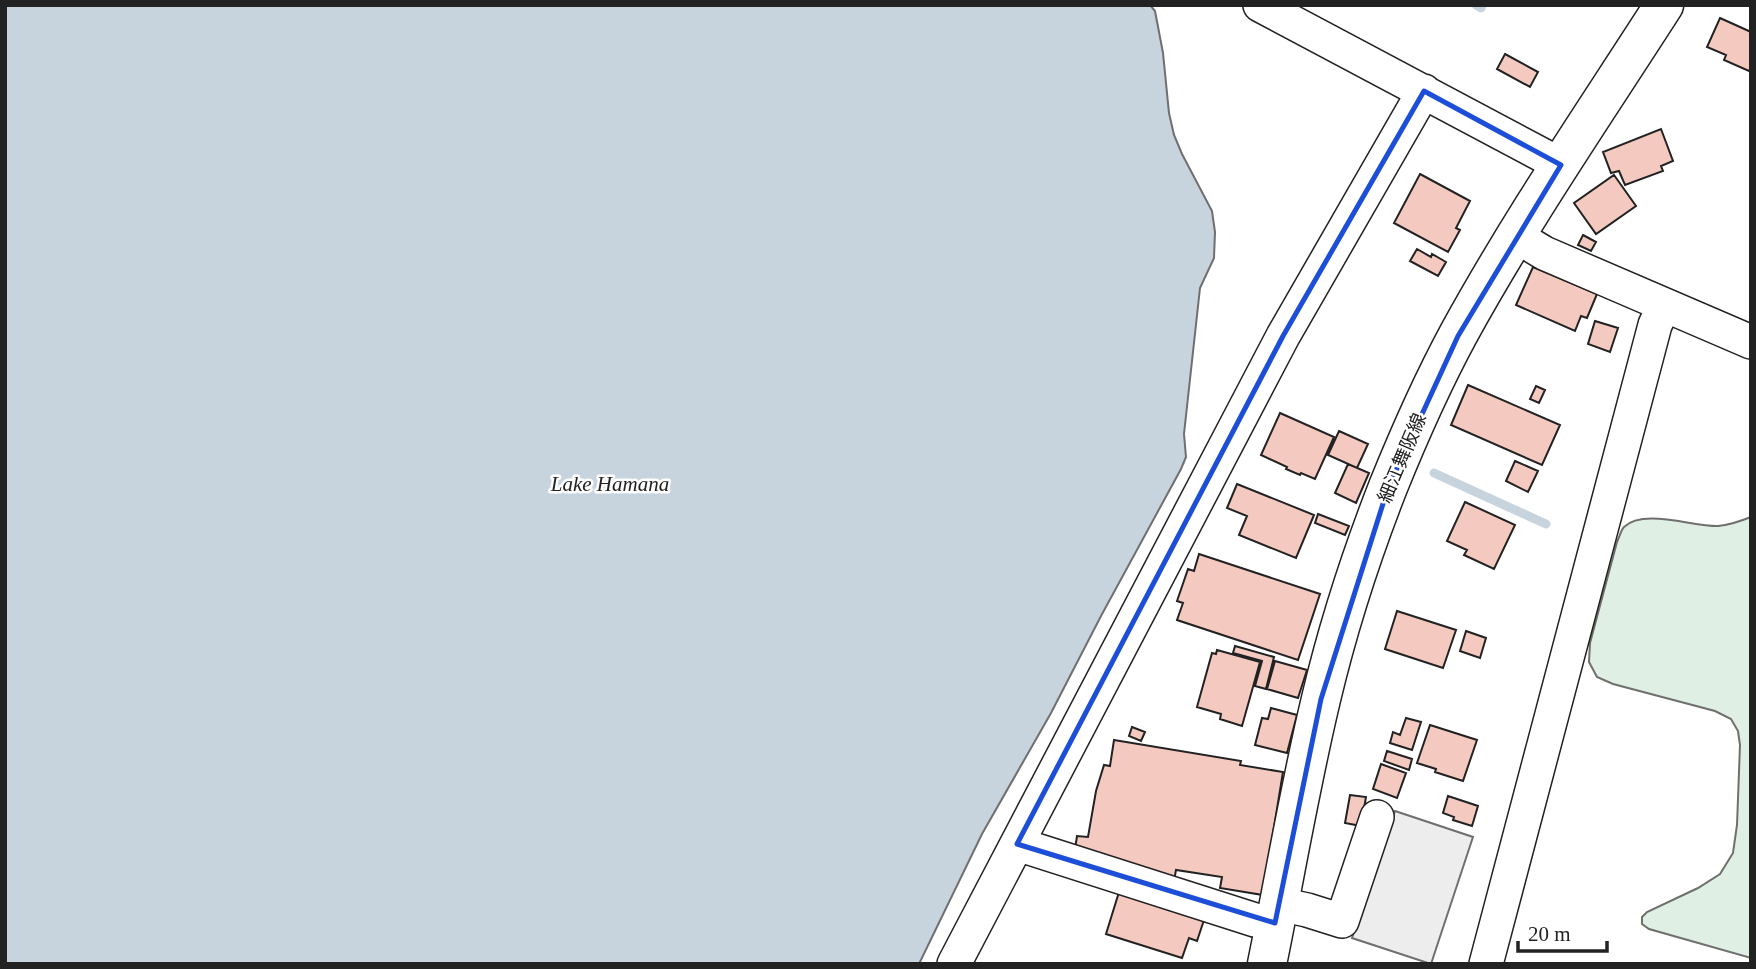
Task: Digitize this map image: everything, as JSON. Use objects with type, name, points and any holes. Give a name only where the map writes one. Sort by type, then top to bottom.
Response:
[{"type":"main road","name":"細江舞阪線","points":[[1267,964],[1321,699],[1347,606],[1394,475],[1458,336],[1516,236],[1664,5]]},
{"type":"street","points":[[1260,5],[1561,165]]},
{"type":"street","points":[[954,964],[1283,336],[1423,91]]},
{"type":"street","points":[[1516,236],[1544,254],[1751,342]]},
{"type":"street","points":[[1486,964],[1655,325],[1664,305]]},
{"type":"street","points":[[1017,844],[1255,920],[1307,910],[1342,921],[1377,817]]},
{"type":"highlighted area","points":[[1424,91],[1561,165],[1458,336],[1388,488],[1321,699],[1275,923],[1017,844],[1283,336]]},
{"type":"green space","points":[[1751,517],[1751,958],[1649,929],[1642,924],[1642,917],[1647,912],[1698,888],[1720,874],[1733,853],[1737,825],[1740,745],[1738,731],[1731,719],[1715,711],[1613,684],[1597,677],[1589,662],[1590,643],[1617,542],[1624,527],[1643,519],[1718,526]]},
{"type":"shaded area","points":[[1395,811],[1473,837],[1431,964],[1352,938]]},
{"type":"water","name":"Lake Hamana","points":[[5,5],[1150,5],[1155,11],[1163,53],[1174,135],[1212,211],[1215,232],[1214,258],[1200,288],[1184,434],[1186,457],[1051,713],[982,834],[919,964],[5,964]]},
{"type":"building","points":[[1720,18],[1751,32],[1749,71],[1724,60],[1726,55],[1707,47]]},
{"type":"building","points":[[1505,54],[1538,72],[1530,87],[1497,69]]},
{"type":"building","points":[[1661,129],[1673,161],[1661,166],[1663,171],[1625,185],[1619,171],[1611,173],[1603,152]]},
{"type":"building","points":[[1420,174],[1470,201],[1456,228],[1460,230],[1448,252],[1394,223]]},
{"type":"building","points":[[1614,175],[1636,206],[1596,234],[1574,203]]},
{"type":"building","points":[[1583,235],[1596,242],[1591,251],[1578,245]]},
{"type":"building","points":[[1417,249],[1446,262],[1438,276],[1410,261]]},
{"type":"building","points":[[1533,267],[1597,294],[1587,318],[1581,316],[1575,331],[1516,305]]},
{"type":"building","points":[[1595,321],[1618,328],[1610,352],[1588,344]]},
{"type":"building","points":[[1468,385],[1560,425],[1542,465],[1451,425]]},
{"type":"building","points":[[1536,386],[1545,390],[1539,403],[1530,399]]},
{"type":"building","points":[[1280,413],[1334,437],[1315,479],[1286,469],[1287,467],[1261,455]]},
{"type":"building","points":[[1339,431],[1368,444],[1357,468],[1328,455]]},
{"type":"building","points":[[1515,461],[1538,471],[1528,492],[1506,481]]},
{"type":"building","points":[[1348,464],[1369,473],[1356,503],[1335,493]]},
{"type":"building","points":[[1237,484],[1314,515],[1296,558],[1239,535],[1247,516],[1227,508]]},
{"type":"building","points":[[1465,502],[1515,525],[1494,569],[1464,555],[1467,550],[1447,541]]},
{"type":"building","points":[[1318,514],[1349,526],[1345,535],[1315,523]]},
{"type":"building","points":[[1199,554],[1320,594],[1298,660],[1177,620],[1183,603],[1177,601],[1188,569],[1194,571]]},
{"type":"building","points":[[1397,611],[1456,630],[1443,668],[1385,649]]},
{"type":"building","points":[[1466,631],[1486,638],[1480,658],[1460,651]]},
{"type":"building","points":[[1235,646],[1274,657],[1266,689],[1255,686],[1262,661],[1233,653]]},
{"type":"building","points":[[1217,650],[1260,662],[1242,726],[1220,719],[1221,714],[1197,707],[1212,653],[1216,654]]},
{"type":"building","points":[[1275,661],[1307,670],[1298,698],[1267,689]]},
{"type":"building","points":[[1271,708],[1297,715],[1287,753],[1255,745],[1262,718],[1268,719]]},
{"type":"building","points":[[1406,718],[1421,722],[1412,750],[1390,743],[1393,732],[1400,735]]},
{"type":"building","points":[[1430,725],[1477,740],[1463,781],[1417,763]]},
{"type":"building","points":[[1132,727],[1145,732],[1141,741],[1129,736]]},
{"type":"building","points":[[1114,740],[1241,761],[1240,765],[1283,772],[1263,895],[1220,888],[1222,877],[1176,870],[1174,881],[1075,849],[1077,836],[1088,837],[1096,791],[1104,765],[1110,766]]},
{"type":"building","points":[[1387,751],[1412,759],[1409,770],[1384,761]]},
{"type":"building","points":[[1381,764],[1406,773],[1397,798],[1373,789]]},
{"type":"building","points":[[1350,795],[1366,797],[1361,826],[1345,823]]},
{"type":"building","points":[[1448,796],[1478,806],[1472,826],[1453,820],[1454,817],[1443,813]]},
{"type":"building","points":[[1119,892],[1204,920],[1197,941],[1189,938],[1182,958],[1106,934]]},
{"type":"waterway","points":[[1476,5],[1481,8],[1482,5]]},
{"type":"waterway","points":[[1434,473],[1546,524]]}]
